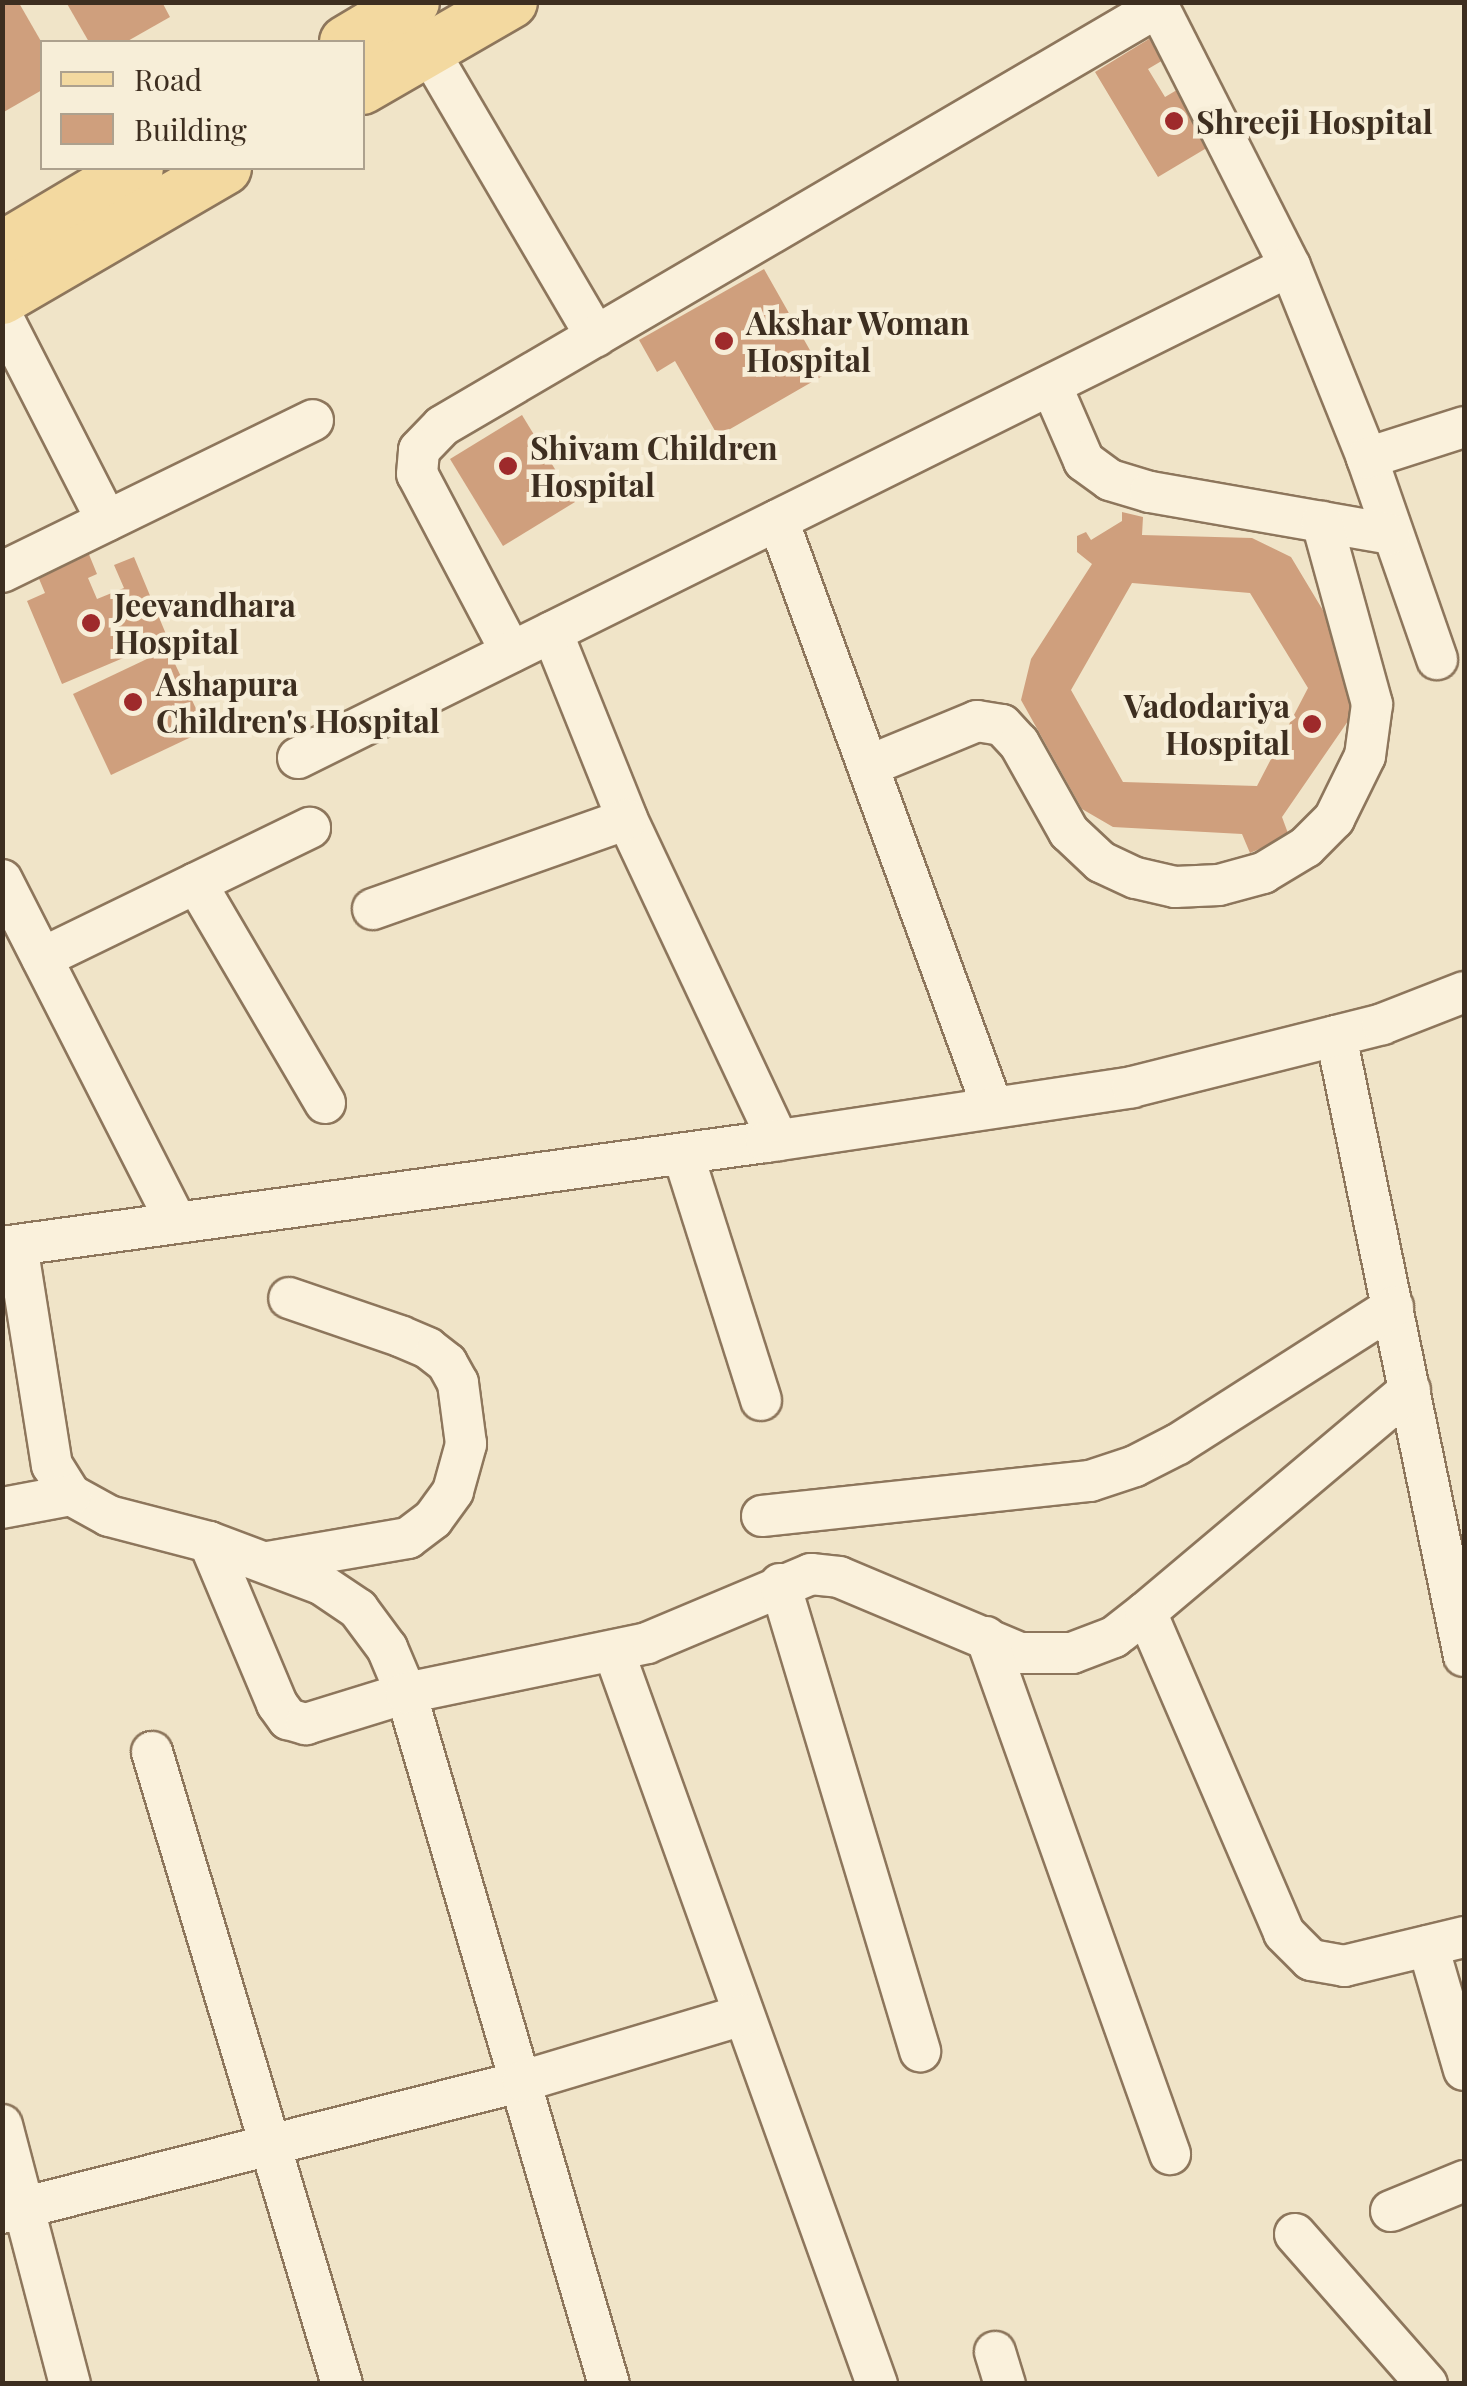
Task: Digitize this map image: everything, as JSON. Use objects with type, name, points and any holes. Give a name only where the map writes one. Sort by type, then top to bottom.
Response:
[{"type":"main road","points":[[355,40],[511,2]]},
{"type":"main road","points":[[365,85],[420,26]]},
{"type":"main road","points":[[4,243],[133,170]]},
{"type":"main road","points":[[2,298],[222,170]]},
{"type":"street","points":[[511,652],[416,474],[420,450],[442,426],[1157,4],[1290,266],[1367,458],[1390,534],[1437,659]]},
{"type":"street","points":[[420,26],[596,336]]},
{"type":"street","points":[[298,758],[1290,266]]},
{"type":"street","points":[[2,316],[107,521]]},
{"type":"street","points":[[1051,385],[1084,461],[1110,480],[1150,492],[1390,534]]},
{"type":"street","points":[[2,572],[313,420]]},
{"type":"street","points":[[1367,458],[1464,427]]},
{"type":"street","points":[[778,520],[992,1106]]},
{"type":"street","points":[[868,766],[978,721],[1002,725],[1018,743],[1069,832],[1101,862],[1136,878],[1175,887],[1219,885],[1263,873],[1306,847],[1334,819],[1365,756],[1372,704],[1322,522]]},
{"type":"street","points":[[552,632],[626,819],[778,1140]]},
{"type":"street","points":[[374,910],[626,819]]},
{"type":"street","points":[[42,958],[310,828]]},
{"type":"street","points":[[2,880],[177,1223]]},
{"type":"street","points":[[196,883],[325,1103]]},
{"type":"street","points":[[609,2384],[406,1693],[387,1648],[358,1609],[321,1584],[208,1542],[109,1516],[71,1496],[52,1465],[10,1246],[683,1154],[1132,1086],[1382,1024],[1464,992]]},
{"type":"street","points":[[1336,1036],[1464,1656]]},
{"type":"street","points":[[683,1154],[761,1400]]},
{"type":"street","points":[[268,1562],[408,1538],[433,1519],[454,1490],[466,1444],[458,1382],[447,1362],[428,1348],[400,1336],[289,1298]]},
{"type":"street","points":[[762,1516],[1090,1481],[1135,1466],[1178,1444],[1393,1307]]},
{"type":"street","points":[[208,1542],[288,1719],[306,1724],[406,1693],[647,1643],[811,1574],[839,1577],[1020,1653],[1072,1653],[1114,1637],[1410,1390]]},
{"type":"street","points":[[2,1508],[71,1496]]},
{"type":"street","points":[[780,1584],[920,2052]]},
{"type":"street","points":[[1146,1612],[1284,1933],[1310,1960],[1344,1966],[1446,1941],[1464,2070]]},
{"type":"street","points":[[986,1637],[1170,2154]]},
{"type":"street","points":[[614,1652],[878,2384]]},
{"type":"street","points":[[152,1752],[342,2384]]},
{"type":"street","points":[[13,2210],[523,2081],[743,2014]]},
{"type":"street","points":[[2,2125],[13,2210],[70,2384]]},
{"type":"street","points":[[1391,2210],[1464,2181]]},
{"type":"street","points":[[1295,2234],[1427,2384]]},
{"type":"building","points":[[66,2],[162,2],[170,17],[130,40],[88,40]]},
{"type":"building","points":[[2,3],[19,3],[40,40],[40,91],[2,113]]},
{"type":"building","points":[[1157,34],[1170,56],[1148,69],[1165,97],[1187,84],[1220,140],[1158,177],[1095,72]]},
{"type":"building","points":[[764,269],[824,375],[718,436],[675,361],[657,372],[639,340]]},
{"type":"building","points":[[522,415],[575,502],[503,546],[450,459]]},
{"type":"building","points":[[1122,512],[1143,517],[1142,535],[1252,538],[1291,557],[1354,662],[1357,708],[1282,817],[1289,836],[1250,853],[1242,834],[1113,827],[1082,809],[1021,700],[1031,659],[1092,564],[1077,552],[1077,536],[1086,532],[1091,540],[1122,521]],"holes":[[[1132,583],[1250,593],[1308,688],[1257,786],[1123,782],[1071,690]]]},
{"type":"building","points":[[88,552],[97,574],[88,578],[97,599],[124,588],[114,565],[134,557],[168,639],[62,684],[27,601],[45,593],[37,574]]},
{"type":"building","points":[[168,649],[206,730],[111,775],[73,694]]},
{"type":"place","name":"Shreeji Hospital","points":[[1174,121]]},
{"type":"place","name":"Akshar Woman Hospital","points":[[724,341]]},
{"type":"place","name":"Shivam Children Hospital","points":[[508,466]]},
{"type":"place","name":"Jeevandhara Hospital","points":[[91,623]]},
{"type":"place","name":"Ashapura Children's Hospital","points":[[133,702]]},
{"type":"place","name":"Vadodariya Hospital","points":[[1312,724]]}]
